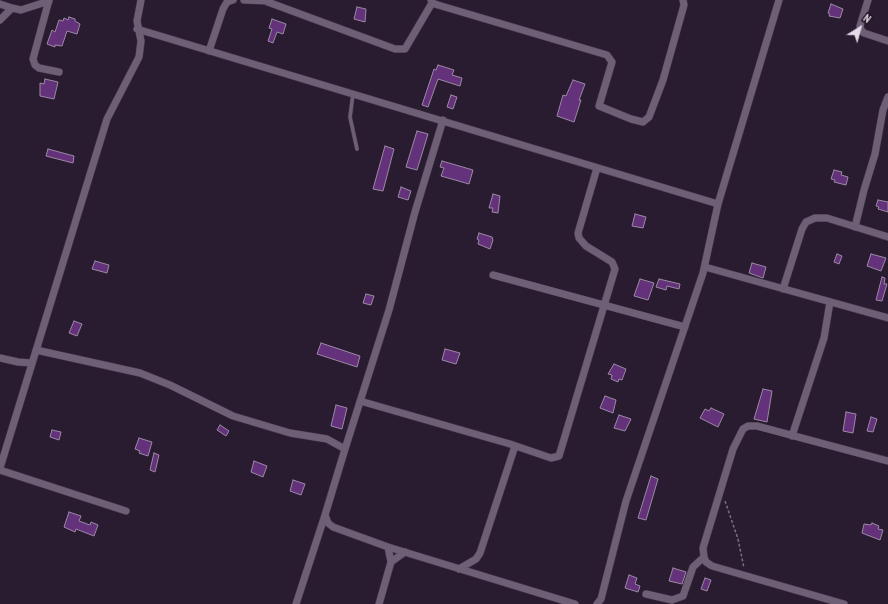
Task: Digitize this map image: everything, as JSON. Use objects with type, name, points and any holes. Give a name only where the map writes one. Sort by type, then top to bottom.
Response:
[{"type":"street","points":[[0,4],[21,10],[49,0]]},
{"type":"street","points":[[49,0],[33,59],[35,65],[39,68],[59,72]]},
{"type":"street","points":[[126,511],[0,469],[107,119],[139,57],[141,40],[137,29],[137,21],[141,0]]},
{"type":"street","points":[[209,51],[222,9],[227,2],[233,0]]},
{"type":"street","points":[[244,0],[269,1],[395,49],[405,49],[432,1],[607,55],[612,62],[599,106],[630,119],[643,122],[649,117],[663,80],[684,5],[683,0]]},
{"type":"street","points":[[597,604],[601,599],[626,501],[705,267],[718,204],[779,0]]},
{"type":"street","points":[[868,0],[860,26],[861,30],[864,33],[888,42]]},
{"type":"street","points":[[0,20],[12,8]]},
{"type":"street","points":[[137,29],[718,204]]},
{"type":"street","points":[[855,227],[875,154],[883,110],[888,97]]},
{"type":"street","points":[[296,604],[389,310],[415,212],[443,120]]},
{"type":"street","points":[[360,401],[515,446],[551,458],[559,456],[605,306],[614,266],[612,262],[586,246],[579,238],[578,233],[597,168]]},
{"type":"street","points":[[783,289],[802,229],[806,222],[815,218],[827,218],[888,237]]},
{"type":"street","points":[[705,267],[888,318]]},
{"type":"street","points":[[493,275],[685,327]]},
{"type":"street","points":[[792,436],[824,338],[830,302]]},
{"type":"street","points":[[36,350],[140,373],[170,385],[233,416],[290,433],[327,439],[345,449]]},
{"type":"street","points":[[0,358],[18,362],[32,362]]},
{"type":"street","points":[[844,604],[712,566],[704,557],[703,548],[733,449],[743,429],[748,426],[757,426],[888,461]]},
{"type":"street","points":[[459,569],[476,559],[480,553],[515,446]]},
{"type":"street","points":[[325,515],[328,523],[333,527],[388,547],[574,604]]},
{"type":"street","points":[[379,604],[391,562],[388,547]]},
{"type":"street","points":[[391,562],[405,552]]},
{"type":"street","points":[[646,594],[672,600],[683,596],[693,567],[704,557]]},
{"type":"lane","points":[[353,94],[350,117],[357,149]]},
{"type":"path","points":[[721,490],[738,539],[745,576]]},
{"type":"building","points":[[831,4],[843,9],[840,18],[829,16],[830,14],[828,13]]},
{"type":"building","points":[[357,7],[366,9],[365,22],[354,19]]},
{"type":"building","points":[[69,17],[75,19],[75,21],[80,24],[77,34],[67,31],[62,46],[55,45],[55,47],[47,44],[52,30],[55,32],[59,20],[63,21],[64,18],[68,20]]},
{"type":"building","points":[[272,19],[286,24],[283,34],[277,32],[273,43],[268,41],[272,29],[269,28]]},
{"type":"building","points":[[438,65],[454,70],[452,75],[462,78],[460,86],[438,79],[428,107],[422,105],[434,69],[436,70]]},
{"type":"building","points":[[45,79],[58,82],[54,99],[40,96],[40,83],[44,84]]},
{"type":"building","points":[[573,80],[585,84],[579,100],[581,100],[574,122],[557,116],[563,95],[566,96]]},
{"type":"building","points":[[451,95],[457,97],[453,109],[447,107]]},
{"type":"building","points":[[417,131],[428,134],[417,170],[406,167]]},
{"type":"building","points":[[385,146],[394,149],[383,191],[373,189]]},
{"type":"building","points":[[48,149],[74,156],[73,163],[46,156]]},
{"type":"building","points":[[442,161],[473,170],[469,184],[441,176],[444,168],[440,167]]},
{"type":"building","points":[[834,170],[842,172],[841,175],[848,177],[846,185],[834,182],[835,180],[831,179]]},
{"type":"building","points":[[401,187],[411,191],[408,200],[398,197]]},
{"type":"building","points":[[493,194],[500,196],[498,213],[492,212],[493,208],[489,208]]},
{"type":"building","points":[[878,200],[888,202],[888,212],[878,209],[879,207],[876,206]]},
{"type":"building","points":[[635,214],[646,217],[643,228],[632,226]]},
{"type":"building","points":[[479,233],[492,237],[493,240],[490,249],[478,244],[479,240],[477,239]]},
{"type":"building","points":[[837,254],[842,256],[839,264],[834,262]]},
{"type":"building","points":[[871,254],[886,258],[881,271],[867,266]]},
{"type":"building","points":[[95,261],[109,265],[107,273],[92,269]]},
{"type":"building","points":[[752,263],[766,267],[763,278],[749,273]]},
{"type":"building","points":[[882,277],[885,278],[884,284],[887,284],[882,301],[876,300]]},
{"type":"building","points":[[640,279],[654,283],[648,300],[634,296]]},
{"type":"building","points":[[659,279],[680,284],[679,289],[667,286],[666,290],[656,287]]},
{"type":"building","points":[[366,294],[374,296],[371,305],[363,303]]},
{"type":"building","points":[[74,321],[82,324],[77,336],[69,333]]},
{"type":"building","points":[[321,343],[360,356],[357,367],[317,354]]},
{"type":"building","points":[[445,349],[460,353],[456,364],[442,360]]},
{"type":"building","points":[[614,364],[626,369],[622,380],[619,379],[618,382],[611,379],[612,375],[608,374]]},
{"type":"building","points":[[763,389],[772,391],[767,422],[754,419]]},
{"type":"building","points":[[605,396],[616,400],[613,413],[600,408]]},
{"type":"building","points":[[336,405],[347,408],[342,429],[331,426]]},
{"type":"building","points":[[711,408],[724,414],[718,427],[700,418],[705,409],[709,411]]},
{"type":"building","points":[[846,412],[856,414],[853,433],[843,431]]},
{"type":"building","points":[[619,415],[631,419],[625,431],[614,428]]},
{"type":"building","points":[[871,417],[877,419],[873,432],[867,431]]},
{"type":"building","points":[[220,425],[229,431],[226,436],[217,430]]},
{"type":"building","points":[[52,430],[61,432],[59,440],[50,437]]},
{"type":"building","points":[[139,438],[152,442],[148,456],[139,453],[140,451],[135,449]]},
{"type":"building","points":[[154,453],[159,455],[155,472],[150,470]]},
{"type":"building","points":[[254,461],[267,466],[263,477],[251,472]]},
{"type":"building","points":[[651,476],[658,479],[646,520],[638,518]]},
{"type":"building","points":[[293,480],[305,484],[301,495],[290,491]]},
{"type":"building","points":[[69,512],[81,516],[79,521],[90,525],[91,522],[98,525],[94,536],[76,529],[75,532],[64,527]]},
{"type":"building","points":[[872,523],[879,526],[878,529],[883,530],[880,540],[862,533],[864,524],[871,525]]},
{"type":"building","points":[[673,568],[686,572],[682,584],[669,581]]},
{"type":"building","points":[[629,575],[637,578],[635,584],[640,586],[638,592],[625,588]]},
{"type":"building","points":[[705,578],[711,580],[707,591],[701,589]]}]
